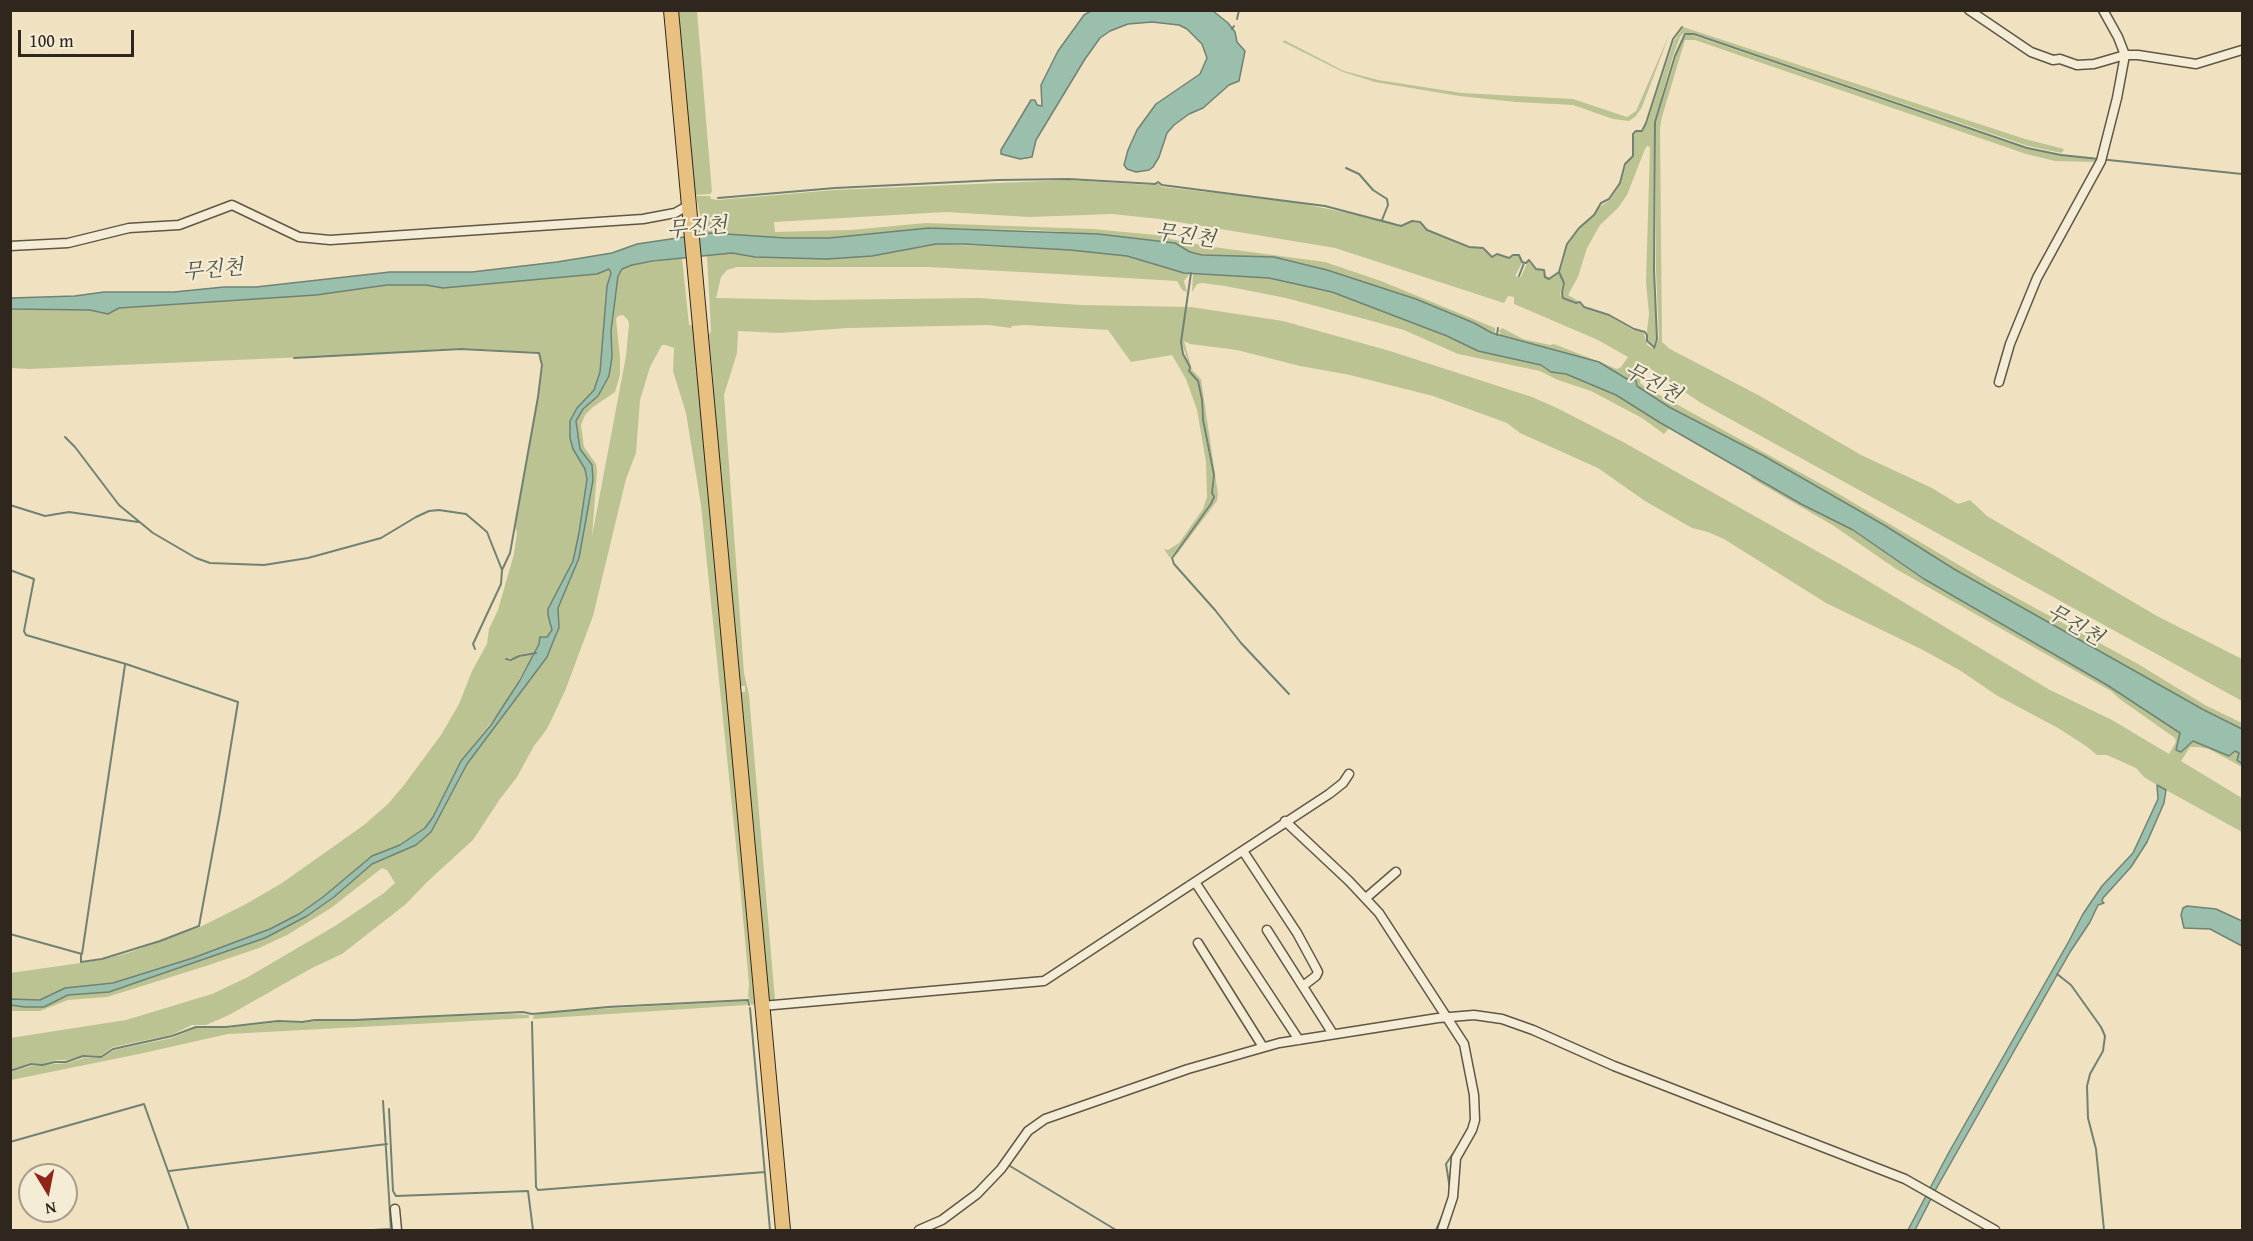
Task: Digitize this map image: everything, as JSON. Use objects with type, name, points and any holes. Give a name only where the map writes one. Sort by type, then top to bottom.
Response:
[{"type":"main road","points":[[671,10],[783,1230]]},
{"type":"street","points":[[1969,10],[2031,52],[2077,65],[2094,64],[2125,55],[2196,64],[2242,50]]},
{"type":"street","points":[[1999,382],[2010,345],[2034,285],[2102,158],[2125,55],[2103,10]]},
{"type":"street","points":[[10,246],[68,243],[129,228],[179,225],[232,205],[299,237],[330,240],[643,219],[689,211]]},
{"type":"street","points":[[762,1006],[1044,981],[1329,794],[1349,774]]},
{"type":"street","points":[[1285,821],[1379,913],[1464,1044],[1476,1110],[1472,1130],[1456,1158],[1453,1197],[1442,1230]]},
{"type":"street","points":[[1243,851],[1297,933],[1318,972],[1303,986]]},
{"type":"street","points":[[1365,897],[1396,872]]},
{"type":"street","points":[[1196,882],[1299,1040]]},
{"type":"street","points":[[1267,930],[1333,1034]]},
{"type":"street","points":[[1198,943],[1263,1047]]},
{"type":"street","points":[[919,1230],[942,1220],[977,1194],[1001,1169],[1028,1131],[1038,1122],[1188,1069],[1263,1047],[1447,1016],[1474,1016],[1502,1019],[1533,1030],[1614,1066],[1905,1179],[1995,1230]]},
{"type":"street","points":[[394,1209],[397,1230]]},
{"type":"shaded area","points":[[677,11],[697,11],[712,192],[710,194],[695,195],[691,176]]},
{"type":"shaded area","points":[[1091,11],[1213,11],[1228,23],[1235,32],[1237,42],[1245,51],[1239,81],[1229,85],[1203,108],[1189,114],[1174,125],[1167,133],[1159,157],[1149,170],[1136,172],[1127,169],[1124,165],[1137,130],[1156,104],[1200,74],[1207,58],[1202,44],[1187,29],[1179,25],[1152,22],[1128,24],[1100,38],[1036,140],[1032,157],[1020,159],[1001,154],[1001,150],[1031,100],[1035,100],[1037,105],[1042,106],[1041,85],[1058,51],[1084,15]]},
{"type":"shaded area","points":[[1683,27],[2025,139],[2064,149],[2062,153],[2028,146],[1694,33],[1684,33],[1680,37],[1673,56],[1654,123],[1654,270],[1657,338],[1653,345],[1648,341],[1649,314],[1646,282],[1650,147],[1647,146],[1645,149],[1627,195],[1618,208],[1600,225],[1587,248],[1578,277],[1568,295],[1580,302],[1564,297],[1565,283],[1560,273],[1568,244],[1582,225],[1595,215],[1598,208],[1610,200],[1621,183],[1627,162],[1634,155],[1634,136],[1636,132],[1643,132],[1674,41]]},
{"type":"shaded area","points":[[1670,33],[1642,107],[1629,121],[1613,119],[1573,105],[1459,96],[1375,82],[1343,72],[1283,42],[1284,40],[1344,71],[1378,80],[1462,93],[1573,99],[1627,117],[1636,111]]},
{"type":"shaded area","points":[[1689,34],[2027,149],[2099,160],[2095,162],[2055,161],[2026,154],[1695,40],[1685,40],[1660,128],[1662,342],[1670,349],[1760,396],[1861,455],[1932,488],[1958,504],[1970,500],[1987,516],[2157,616],[2242,659],[2242,701],[1701,403],[1648,367],[1645,370],[1637,366],[1632,378],[1628,380],[1610,368],[1501,335],[1499,331],[1502,328],[1523,339],[1554,344],[1617,369],[1628,357],[1598,340],[1514,304],[1514,297],[1508,296],[1504,303],[1335,248],[1160,219],[1112,214],[1029,217],[946,212],[774,222],[775,232],[851,230],[926,223],[1093,229],[1166,236],[1170,239],[1206,246],[1325,262],[1381,281],[1495,328],[1495,333],[1492,333],[1416,299],[1327,270],[1274,257],[1202,255],[1190,252],[1175,243],[1098,234],[1032,230],[929,228],[829,238],[704,234],[696,196],[710,196],[711,199],[718,200],[835,190],[1069,180],[1149,185],[1158,183],[1162,187],[1289,201],[1392,222],[1400,227],[1412,222],[1419,223],[1427,231],[1468,248],[1481,248],[1491,257],[1497,255],[1509,259],[1519,256],[1522,263],[1515,276],[1521,277],[1528,261],[1536,269],[1543,270],[1546,279],[1559,273],[1563,283],[1560,294],[1563,299],[1576,304],[1580,303],[1584,308],[1609,316],[1633,330],[1644,333],[1647,345],[1654,349],[1659,338],[1656,270],[1656,122],[1683,37]]},
{"type":"shaded area","points":[[929,228],[1098,234],[1175,243],[1190,252],[1202,255],[1274,257],[1327,270],[1416,299],[1492,333],[1599,362],[1627,379],[1636,380],[1637,386],[1669,407],[1764,456],[1884,525],[1954,569],[2204,710],[2242,729],[2242,764],[2237,760],[2239,753],[2235,751],[2229,756],[2193,741],[2181,752],[2176,750],[2180,733],[2107,685],[1924,579],[1853,530],[1801,504],[1616,395],[1566,374],[1551,372],[1541,365],[1478,351],[1447,336],[1332,292],[1269,278],[1184,273],[1127,256],[1070,250],[963,244],[936,244],[872,256],[827,259],[755,257],[732,253],[653,261],[622,269],[618,276],[611,331],[612,357],[609,376],[598,396],[583,409],[576,421],[580,449],[592,465],[593,480],[579,558],[558,608],[559,628],[547,657],[467,764],[431,832],[416,845],[372,864],[334,897],[307,916],[265,938],[109,992],[68,995],[44,1007],[11,1005],[10,999],[40,1000],[65,988],[113,983],[193,958],[270,929],[299,914],[323,897],[372,856],[400,845],[425,828],[433,817],[461,761],[491,725],[520,680],[539,644],[540,637],[547,637],[552,630],[548,609],[573,561],[587,479],[585,469],[573,449],[570,438],[570,421],[577,408],[594,390],[600,372],[607,286],[611,273],[609,269],[597,274],[443,288],[426,285],[387,285],[316,295],[119,308],[108,314],[90,310],[11,309],[11,298],[75,296],[104,292],[174,292],[224,287],[256,287],[390,272],[472,272],[557,262],[612,253],[637,244],[711,233],[785,238],[829,238]]},
{"type":"shaded area","points":[[936,244],[1070,250],[1127,256],[1190,273],[1184,281],[1187,292],[1182,290],[1177,281],[1057,274],[928,267],[737,267],[727,270],[721,277],[716,298],[816,300],[978,298],[1081,305],[1191,307],[1283,321],[1390,351],[1532,397],[1625,443],[1845,567],[2050,690],[2112,720],[2169,754],[2176,742],[2175,738],[2111,691],[1896,569],[1834,526],[1751,478],[1752,476],[1853,530],[1924,579],[2107,685],[2174,728],[2180,733],[2176,750],[2181,752],[2193,741],[2228,756],[2235,751],[2239,753],[2237,760],[2242,767],[2209,749],[2198,747],[2190,747],[2181,761],[2242,798],[2242,832],[2157,785],[2144,777],[2136,768],[2107,755],[2097,755],[2058,728],[1996,695],[1961,671],[1826,603],[1724,539],[1692,528],[1645,501],[1598,468],[1520,433],[1507,423],[1433,396],[1237,350],[1190,344],[1184,341],[1192,370],[1201,379],[1218,494],[1217,501],[1174,558],[1212,505],[1215,498],[1213,493],[1215,478],[1203,419],[1203,400],[1198,380],[1190,371],[1190,367],[1181,340],[1182,353],[1189,367],[1188,371],[1197,381],[1201,400],[1202,421],[1213,475],[1211,493],[1213,501],[1170,558],[1164,549],[1168,550],[1179,543],[1203,509],[1207,497],[1206,462],[1197,410],[1186,379],[1172,355],[1131,362],[1108,330],[1024,325],[1011,328],[989,325],[848,328],[779,333],[738,331],[737,353],[724,395],[744,673],[749,695],[775,1000],[768,1000],[740,692],[745,692],[745,686],[739,686],[709,335],[711,331],[707,256],[732,253],[755,257],[872,256]]},
{"type":"shaded area","points":[[682,258],[689,325],[695,326],[758,1004],[751,1005],[748,996],[749,984],[740,884],[701,505],[686,413],[673,371],[674,348],[662,345],[650,367],[640,400],[636,453],[626,479],[593,616],[565,691],[547,729],[473,840],[406,904],[342,954],[312,968],[229,1015],[206,1025],[192,1025],[171,1035],[113,1047],[100,1056],[84,1055],[42,1064],[30,1063],[11,1070],[10,1038],[126,1020],[212,994],[248,977],[335,926],[395,883],[387,870],[382,868],[331,908],[287,935],[259,948],[206,966],[107,997],[68,1000],[40,1011],[11,1011],[11,1005],[44,1007],[68,995],[115,990],[265,938],[307,916],[334,897],[372,864],[416,845],[449,798],[467,764],[547,657],[558,628],[557,611],[579,558],[593,480],[591,465],[580,449],[576,421],[583,409],[598,396],[612,357],[611,331],[618,276],[622,269],[632,265]],"holes":[[[623,315],[628,320],[626,356],[592,536],[597,471],[596,464],[584,447],[581,425],[585,415],[593,407],[615,392],[620,375],[616,319]]]},
{"type":"shaded area","points":[[609,269],[611,273],[607,286],[600,372],[594,390],[577,408],[570,421],[570,438],[573,449],[585,469],[587,479],[573,561],[548,615],[552,630],[547,637],[542,636],[535,652],[506,658],[512,661],[534,654],[501,710],[461,761],[433,817],[425,828],[400,845],[372,856],[323,897],[299,914],[270,929],[193,958],[113,983],[65,988],[40,1000],[11,999],[10,973],[102,960],[128,953],[200,927],[246,904],[282,883],[364,825],[388,804],[404,785],[441,735],[459,704],[472,671],[487,644],[489,629],[498,610],[514,554],[517,533],[515,525],[543,365],[539,352],[461,348],[351,355],[11,368],[11,309],[91,310],[108,314],[119,308],[316,295],[387,285],[426,285],[443,288],[597,274]]},
{"type":"shaded area","points":[[1193,274],[1269,278],[1332,292],[1447,336],[1478,351],[1541,365],[1551,372],[1566,374],[1616,395],[1669,428],[1664,434],[1642,418],[1591,391],[1558,380],[1540,371],[1458,354],[1404,330],[1286,298],[1225,286],[1202,283],[1197,284],[1192,292]]},
{"type":"shaded area","points":[[1638,377],[1641,378],[1640,383],[1647,388],[1832,490],[1991,584],[2138,664],[2205,705],[2242,723],[2242,729],[2204,710],[1954,569],[1884,525],[1764,456],[1669,407],[1637,386],[1635,382]]},
{"type":"shaded area","points":[[2157,785],[2166,790],[2164,803],[2147,842],[2131,867],[2103,898],[2104,903],[2098,905],[1936,1189],[1915,1230],[1908,1230],[1948,1154],[2083,914],[2102,886],[2133,853],[2158,799]]},
{"type":"shaded area","points":[[2187,906],[2216,909],[2242,921],[2242,946],[2210,929],[2184,928],[2181,915],[2183,908]]},
{"type":"shaded area","points":[[747,1001],[747,1005],[533,1019],[534,1015],[560,1011]]},
{"type":"shaded area","points":[[529,1015],[529,1018],[228,1034],[11,1080],[11,1072],[31,1066],[68,1063],[84,1058],[101,1058],[114,1050],[172,1038],[196,1028],[226,1028],[278,1022]]},
{"type":"waterway","points":[[1237,19],[1239,10]]},
{"type":"waterway","points":[[718,198],[835,188],[998,180],[1069,179],[1155,184],[1158,182],[1162,185],[1325,206],[1401,226],[1412,221],[1420,222],[1427,230],[1469,247],[1483,248],[1492,257],[1497,254],[1509,258],[1519,255],[1522,262],[1526,263],[1529,260],[1536,269],[1544,270],[1545,277],[1549,279],[1559,272],[1567,244],[1579,228],[1594,215],[1601,203],[1609,199],[1620,183],[1625,164],[1633,156],[1633,134],[1636,131],[1642,131],[1646,123],[1673,39],[1682,27]]},
{"type":"waterway","points":[[1654,348],[1657,339],[1654,270],[1655,122],[1675,56],[1685,34],[1694,34],[2027,148],[2061,155],[2242,174]]},
{"type":"waterway","points":[[1346,168],[1359,174],[1373,190],[1387,199],[1388,205],[1382,220]]},
{"type":"waterway","points":[[1519,276],[1524,263]]},
{"type":"waterway","points":[[1559,272],[1564,283],[1563,298],[1576,303],[1580,302],[1584,307],[1609,315],[1634,329],[1645,332],[1647,341],[1654,347]]},
{"type":"waterway","points":[[1191,273],[1181,342],[1183,354],[1190,367],[1189,371],[1198,381],[1214,475],[1212,493],[1214,497],[1172,558],[1174,564],[1241,643],[1289,694]]},
{"type":"waterway","points":[[1497,335],[1498,328]]},
{"type":"waterway","points":[[294,358],[461,349],[539,353],[542,365],[538,397],[510,553],[502,570]]},
{"type":"waterway","points":[[65,437],[119,505],[153,533],[196,558],[210,563],[264,565],[308,558],[381,538],[429,511],[439,510],[466,514],[487,532],[502,570],[501,584],[473,644],[475,649]]},
{"type":"waterway","points":[[10,505],[45,516],[69,512],[138,522]]},
{"type":"waterway","points":[[10,570],[34,579],[24,631],[26,635],[126,664],[238,702],[199,926],[102,959],[81,962],[81,954]]},
{"type":"waterway","points":[[506,659],[511,660],[536,653]]},
{"type":"waterway","points":[[10,934],[82,954],[125,665]]},
{"type":"waterway","points":[[2057,974],[2071,985],[2105,1036],[2103,1051],[2090,1074],[2087,1086],[2088,1118],[2096,1149],[2104,1230]]},
{"type":"waterway","points":[[10,1071],[31,1064],[66,1062],[83,1056],[101,1057],[113,1049],[172,1036],[196,1027],[226,1027],[278,1021],[302,1022],[523,1012],[532,1014],[608,1007],[748,1000],[749,1005]]},
{"type":"waterway","points":[[750,1008],[770,1230]]},
{"type":"waterway","points":[[532,1022],[536,1187],[538,1190],[765,1172]]},
{"type":"waterway","points":[[383,1101],[391,1230]]},
{"type":"waterway","points":[[10,1142],[144,1104],[189,1230]]},
{"type":"waterway","points":[[389,1109],[393,1191],[396,1196],[528,1191],[533,1230]]},
{"type":"waterway","points":[[169,1171],[387,1144]]},
{"type":"waterway","points":[[1450,1189],[1446,1164],[1459,1145]]},
{"type":"waterway","points":[[1010,1166],[1116,1230]]},
{"type":"waterway","points":[[1436,1230],[1444,1212]]},
{"type":"waterway","points":[[373,1230],[391,1229]]},
{"type":"water label","name":"무진천","points":[[697,229]]},
{"type":"water label","name":"무진천","points":[[1185,237]]},
{"type":"water label","name":"무진천","points":[[213,271]]},
{"type":"water label","name":"무진천","points":[[1652,384]]},
{"type":"water label","name":"무진천","points":[[2074,626]]}]
